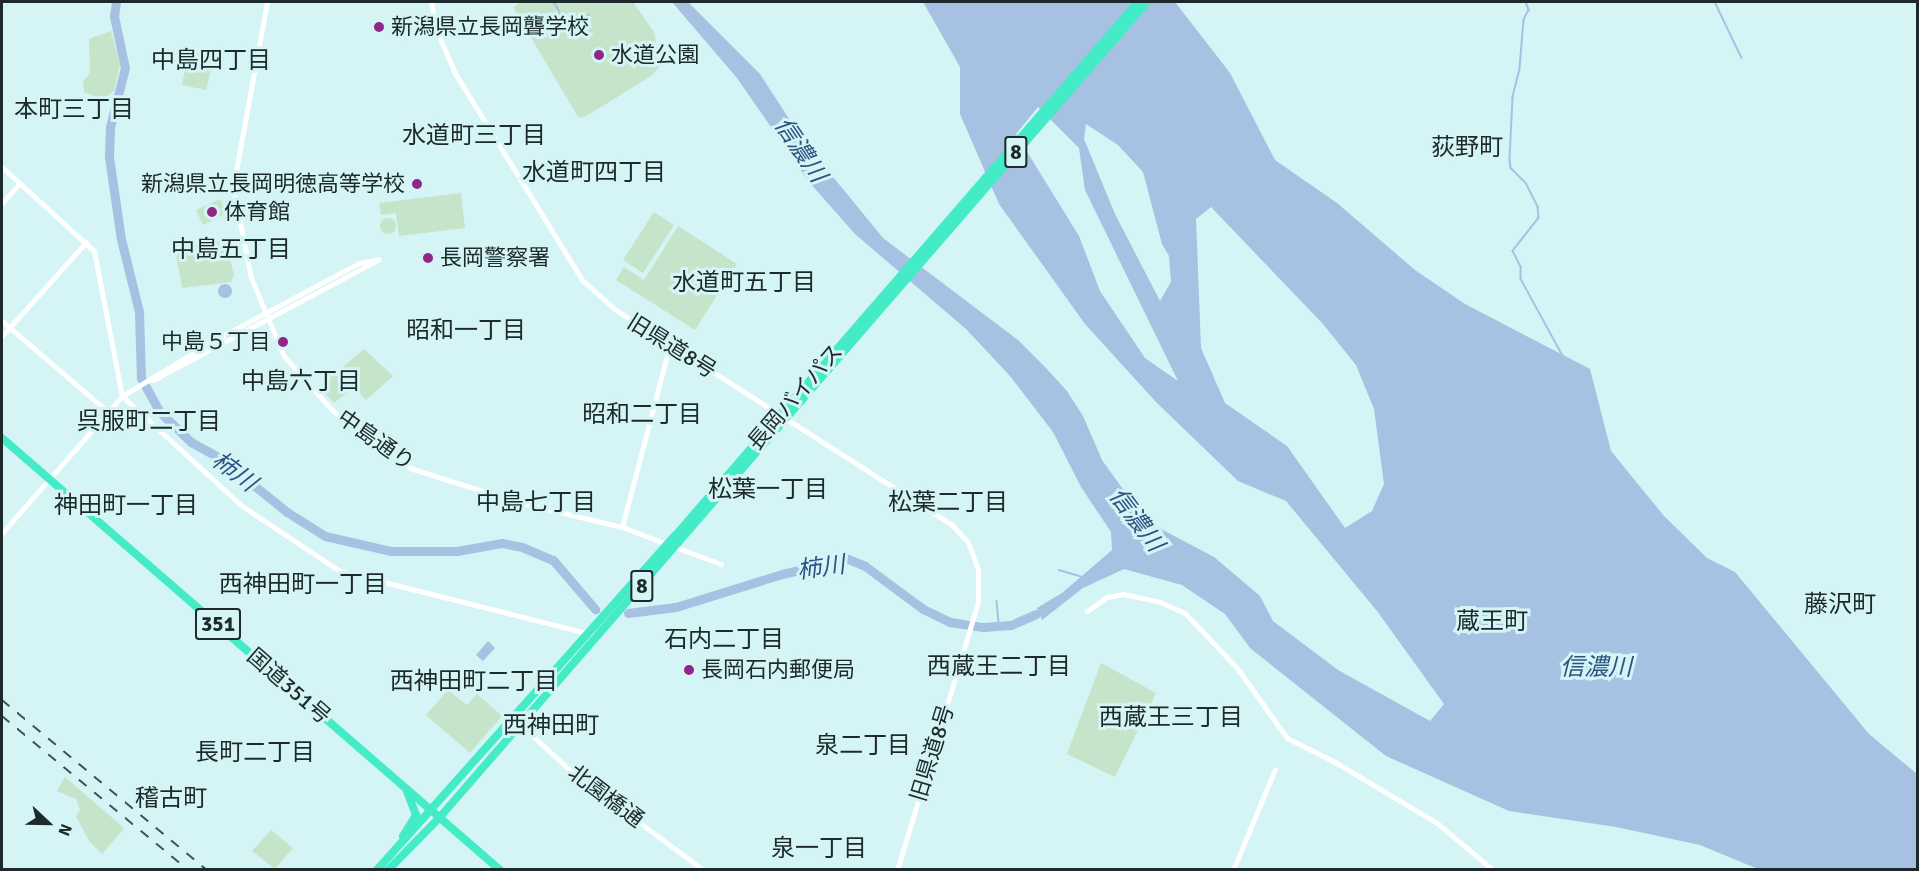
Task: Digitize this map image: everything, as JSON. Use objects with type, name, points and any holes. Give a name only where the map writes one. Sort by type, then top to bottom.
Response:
[{"type":"highway","name":"長岡バイパス","points":[[377,870],[436,814],[520,724],[1138,2]]},
{"type":"highway","name":"長岡バイパス","points":[[883,301],[1147,2]]},
{"type":"highway","name":"国道351号","points":[[2,438],[500,870]]},
{"type":"highway","name":"長岡バイパス","points":[[388,870],[513,718],[588,633],[671,546]]},
{"type":"highway","points":[[391,855],[416,815],[413,800],[402,783]]},
{"type":"street","name":"中島通り","points":[[267,2],[233,187],[243,249],[264,318],[281,351],[325,403],[397,460],[476,490],[622,527],[721,564]]},
{"type":"street","name":"旧県道8号","points":[[431,2],[437,32],[456,75],[582,280],[616,310],[957,529],[968,542],[978,568],[975,615],[897,870]]},
{"type":"street","points":[[2,167],[94,251],[122,396],[242,506],[340,571],[597,636]]},
{"type":"street","points":[[2,203],[20,184]]},
{"type":"street","points":[[2,336],[86,242]]},
{"type":"street","points":[[2,533],[106,410],[122,396],[364,261],[379,259],[264,318]]},
{"type":"street","points":[[2,321],[106,410]]},
{"type":"street","points":[[622,527],[670,344]]},
{"type":"street","points":[[1086,611],[1107,597],[1123,594],[1160,602],[1185,613],[1237,668],[1287,738],[1335,762],[1437,823],[1493,870]]},
{"type":"street","name":"北園橋通","points":[[513,718],[573,773],[703,870]]},
{"type":"street","points":[[1233,870],[1275,769]]},
{"type":"green space","name":"水道公園","points":[[522,2],[633,2],[654,32],[656,42],[650,46],[662,64],[651,76],[582,118],[578,117],[513,7]]},
{"type":"green space","points":[[111,31],[120,65],[114,91],[103,99],[84,92],[83,82],[90,73],[89,39]]},
{"type":"green space","points":[[189,50],[214,57],[206,90],[182,85]]},
{"type":"green space","points":[[461,193],[465,228],[399,236],[396,213],[381,215],[379,203]]},
{"type":"green space","name":"体育館","points":[[220,199],[227,213],[203,225],[196,210]]},
{"type":"green space","points":[[654,212],[674,225],[643,273],[623,260]]},
{"type":"green space","points":[[388,218],[394,220],[396,226],[394,232],[388,234],[382,232],[380,226],[382,220]]},
{"type":"green space","points":[[678,226],[737,264],[695,330],[616,280],[624,267],[644,280]]},
{"type":"green space","points":[[225,240],[234,275],[231,282],[182,288],[176,254],[203,243]]},
{"type":"green space","points":[[364,349],[393,376],[366,400],[354,387],[334,403],[319,387]]},
{"type":"green space","points":[[1101,663],[1156,693],[1115,777],[1067,754]]},
{"type":"green space","points":[[448,690],[467,705],[477,694],[502,716],[470,753],[426,715]]},
{"type":"green space","points":[[65,777],[124,828],[102,854],[89,841],[76,816],[80,810],[76,799],[57,791]]},
{"type":"green space","points":[[271,830],[293,848],[275,869],[252,851]]},
{"type":"water","name":"信濃川","points":[[672,2],[688,2],[760,74],[802,139],[883,238],[1018,340],[1045,367],[1067,391],[1083,416],[1102,460],[1135,506],[1163,530],[1214,557],[1260,596],[1273,621],[1338,670],[1430,721],[1444,704],[1377,611],[1286,501],[1238,481],[1156,402],[1085,324],[999,204],[960,114],[960,67],[923,2],[1175,2],[1230,73],[1275,160],[1337,203],[1415,270],[1465,304],[1590,369],[1611,451],[1664,516],[1707,558],[1735,572],[1869,734],[1917,774],[1917,869],[1758,869],[1700,845],[1616,827],[1509,811],[1386,756],[1250,648],[1225,614],[1182,585],[1124,569],[1083,588],[1042,620],[1037,608],[1062,593],[1112,550],[1111,532],[1081,487],[1053,432],[1010,376],[966,329],[855,234],[809,182],[737,78]],"holes":[[[1038,107],[1079,148],[1085,190],[1178,381],[1145,358],[1100,291],[1079,236],[1016,134]],[[1086,124],[1118,145],[1143,172],[1162,244],[1169,256],[1171,282],[1160,301],[1115,214],[1084,139]],[[1211,207],[1323,324],[1356,365],[1374,409],[1384,484],[1372,511],[1345,528],[1287,446],[1225,403],[1201,348],[1196,219]]]},
{"type":"water","points":[[222,284],[228,284],[232,291],[228,298],[222,298],[218,294],[218,288]]},
{"type":"water","points":[[488,641],[495,648],[483,661],[476,655]]},
{"type":"waterway","name":"柿川","points":[[116,2],[114,16],[125,68],[110,127],[109,157],[121,239],[139,312],[141,378],[160,412],[191,442],[220,458],[287,512],[325,536],[391,551],[457,551],[502,543],[522,547],[553,560],[595,609]]},
{"type":"waterway","points":[[554,2],[569,27],[589,15]]},
{"type":"waterway","points":[[1526,2],[1529,10],[1524,20],[1520,69],[1513,98],[1510,160],[1511,168],[1526,183],[1538,207],[1539,218],[1513,251],[1521,267],[1521,279],[1563,356]]},
{"type":"waterway","points":[[1715,2],[1742,58]]},
{"type":"waterway","name":"柿川","points":[[628,613],[676,607],[782,574],[848,559],[865,566],[923,609],[950,622],[983,627],[1011,625],[1036,614]]},
{"type":"waterway","points":[[1059,570],[1080,576]]},
{"type":"waterway","points":[[997,601],[999,626]]},
{"type":"railway","points":[[2,700],[207,870]]},
{"type":"railway","points":[[2,716],[188,870]]},
{"type":"place","name":"新潟県立長岡聾学校","points":[[379,27]]},
{"type":"place","name":"水道公園","points":[[599,55]]},
{"type":"place","name":"新潟県立長岡明徳高等学校","points":[[417,184]]},
{"type":"place","name":"体育館","points":[[212,212]]},
{"type":"place","name":"長岡警察署","points":[[428,258]]},
{"type":"place","name":"中島５丁目","points":[[283,342]]},
{"type":"place","name":"長岡石内郵便局","points":[[689,670]]},
{"type":"district","name":"中島四丁目","points":[[211,61]]},
{"type":"district","name":"本町三丁目","points":[[74,110]]},
{"type":"district","name":"水道町三丁目","points":[[474,136]]},
{"type":"district","name":"荻野町","points":[[1467,148]]},
{"type":"district","name":"水道町四丁目","points":[[594,173]]},
{"type":"district","name":"中島五丁目","points":[[231,250]]},
{"type":"district","name":"水道町五丁目","points":[[744,283]]},
{"type":"district","name":"昭和一丁目","points":[[466,331]]},
{"type":"district","name":"中島六丁目","points":[[301,382]]},
{"type":"district","name":"昭和二丁目","points":[[642,415]]},
{"type":"district","name":"呉服町二丁目","points":[[149,422]]},
{"type":"district","name":"松葉一丁目","points":[[768,490]]},
{"type":"district","name":"中島七丁目","points":[[536,503]]},
{"type":"district","name":"松葉二丁目","points":[[948,503]]},
{"type":"district","name":"神田町一丁目","points":[[126,506]]},
{"type":"district","name":"西神田町一丁目","points":[[303,585]]},
{"type":"district","name":"藤沢町","points":[[1840,605]]},
{"type":"district","name":"蔵王町","points":[[1492,622]]},
{"type":"district","name":"石内二丁目","points":[[724,640]]},
{"type":"district","name":"西蔵王二丁目","points":[[999,667]]},
{"type":"district","name":"西神田町二丁目","points":[[474,682]]},
{"type":"district","name":"西蔵王三丁目","points":[[1171,718]]},
{"type":"district","name":"西神田町","points":[[551,726]]},
{"type":"district","name":"泉二丁目","points":[[863,746]]},
{"type":"district","name":"長町二丁目","points":[[255,753]]},
{"type":"district","name":"稽古町","points":[[171,799]]},
{"type":"district","name":"泉一丁目","points":[[819,849]]}]
